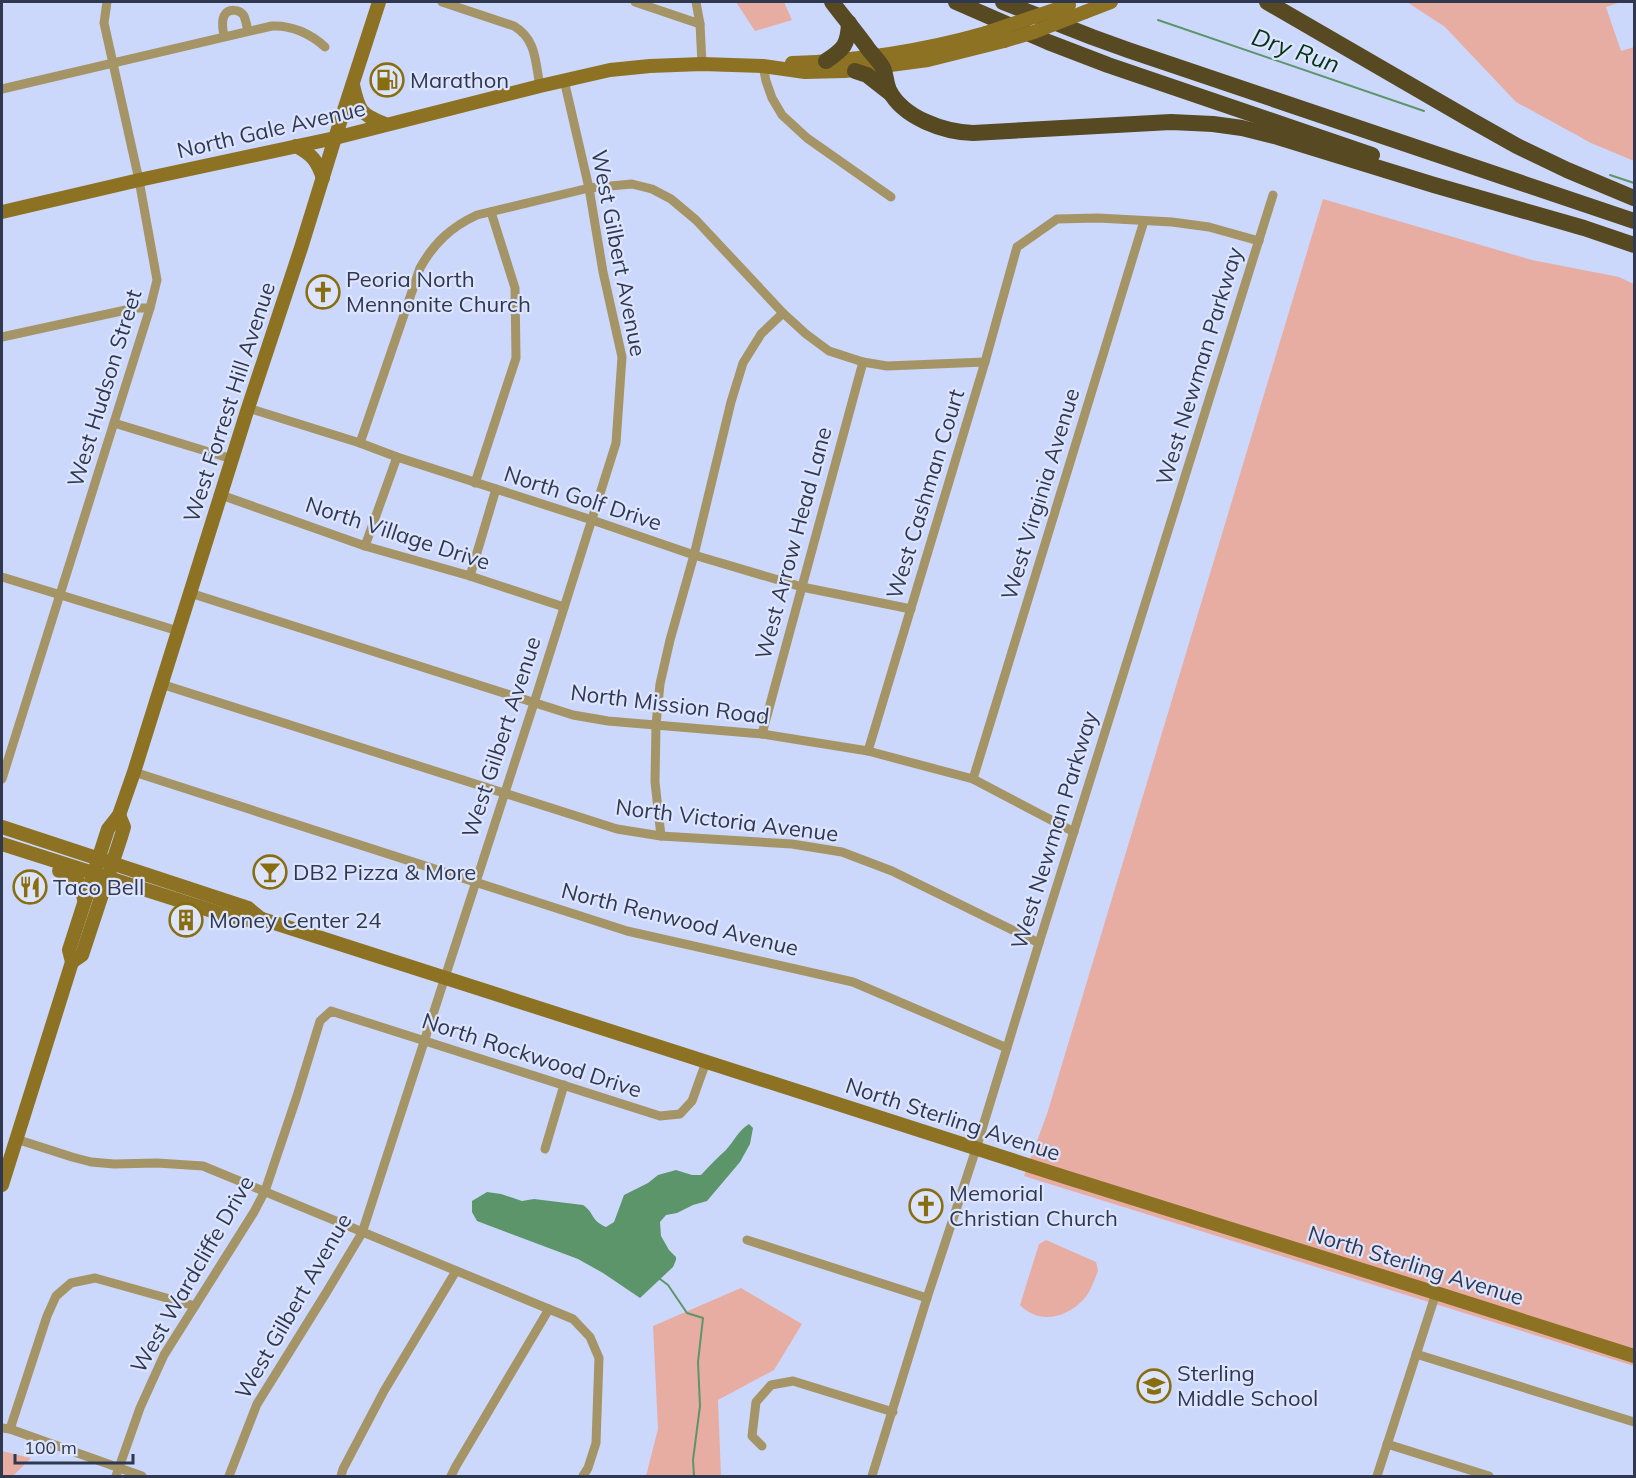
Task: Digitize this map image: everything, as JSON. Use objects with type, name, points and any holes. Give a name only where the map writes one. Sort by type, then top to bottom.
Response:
[{"type":"highway","points":[[832,2],[878,62],[890,93]]},
{"type":"highway","points":[[957,2],[1038,38],[1108,65],[1635,244]]},
{"type":"highway","points":[[1003,2],[1128,50],[1635,221]]},
{"type":"highway","points":[[1268,2],[1517,146],[1635,198]]},
{"type":"highway","points":[[826,61],[845,46],[849,23]]},
{"type":"highway","points":[[855,71],[867,75],[919,118],[939,127],[962,132],[989,132],[1171,122],[1213,124],[1248,129],[1635,244]]},
{"type":"main road","name":"West Forrest Hill Avenue","points":[[2,1185],[72,962],[69,950],[84,899],[108,829],[119,815],[134,772],[220,495],[379,2]]},
{"type":"main road","name":"North Gale Avenue","points":[[2,212],[335,138],[610,70],[702,64],[763,66],[805,72],[855,71],[878,62],[1078,6],[1111,2]]},
{"type":"main road","name":"North Gale Avenue","points":[[763,66],[778,63],[878,62],[937,58],[1034,32],[1078,6]]},
{"type":"main road","points":[[353,84],[358,106],[367,117],[385,124]]},
{"type":"main road","points":[[296,146],[308,152],[314,159],[322,178]]},
{"type":"main road","name":"West Forrest Hill Avenue","points":[[72,962],[82,955],[108,878],[124,827],[119,815]]},
{"type":"main road","name":"North Sterling Avenue","points":[[2,827],[248,908],[260,918],[976,1149],[1635,1356]]},
{"type":"main road","points":[[66,849],[88,845],[108,829]]},
{"type":"main road","points":[[121,837],[123,851],[138,872]]},
{"type":"main road","points":[[8,847],[31,862],[75,876],[81,886],[84,899]]},
{"type":"main road","name":"North Sterling Avenue","points":[[8,847],[243,920],[260,918]]},
{"type":"main road","points":[[97,910],[107,897],[136,887]]},
{"type":"street","name":"West Hudson Street","points":[[2,779],[158,280],[139,180],[104,23],[107,2]]},
{"type":"street","points":[[442,2],[514,26],[523,32],[533,48],[540,86]]},
{"type":"street","points":[[635,2],[700,24]]},
{"type":"street","points":[[696,2],[700,24],[702,64]]},
{"type":"street","points":[[224,36],[222,27],[224,16],[233,10],[240,11],[244,15],[248,31]]},
{"type":"street","points":[[2,89],[272,26],[285,26],[311,36],[325,47]]},
{"type":"street","points":[[763,66],[769,89],[782,115],[807,138],[891,197]]},
{"type":"street","name":"West Gilbert Avenue","points":[[229,1476],[257,1404],[362,1233],[616,443],[622,357],[603,272],[589,189],[564,80]]},
{"type":"street","points":[[360,443],[420,268],[426,256],[446,233],[461,222],[477,215],[589,189],[632,184],[652,189],[671,199],[696,220],[806,334],[830,351],[863,362],[887,366],[985,362]]},
{"type":"street","name":"West Newman Parkway","points":[[872,1476],[1273,195]]},
{"type":"street","points":[[475,483],[516,358],[515,288],[491,212]]},
{"type":"street","name":"West Cashman Court","points":[[868,751],[985,362],[1017,247],[1057,219],[1098,218],[1144,221]]},
{"type":"street","points":[[1144,221],[1209,227],[1259,241]]},
{"type":"street","name":"West Virginia Avenue","points":[[973,779],[1144,221]]},
{"type":"street","points":[[2,338],[135,308],[150,308]]},
{"type":"street","points":[[661,836],[655,782],[656,725],[660,684],[731,402],[743,363],[761,334],[783,312]]},
{"type":"street","name":"West Arrow Head Lane","points":[[762,734],[863,362]]},
{"type":"street","name":"North Golf Drive","points":[[248,408],[360,443],[694,555],[802,587],[911,609]]},
{"type":"street","points":[[114,423],[232,459]]},
{"type":"street","points":[[365,546],[397,457]]},
{"type":"street","points":[[470,576],[496,489]]},
{"type":"street","name":"North Village Drive","points":[[220,495],[365,546],[470,576],[564,607]]},
{"type":"street","points":[[2,577],[178,631]]},
{"type":"street","name":"North Mission Road","points":[[190,593],[573,715],[608,721],[762,734],[868,751],[973,779],[1074,832]]},
{"type":"street","name":"North Victoria Avenue","points":[[161,684],[617,829],[661,836],[792,844],[842,852],[892,872],[1039,943]]},
{"type":"street","name":"North Renwood Avenue","points":[[134,772],[627,931],[853,982],[1007,1048]]},
{"type":"street","name":"North Rockwood Drive","points":[[320,1021],[331,1011],[660,1116],[680,1114],[692,1101],[706,1062]]},
{"type":"street","name":"West Wardcliffe Drive","points":[[117,1473],[140,1408],[164,1355],[265,1191],[320,1021]]},
{"type":"street","points":[[545,1149],[564,1085]]},
{"type":"street","points":[[16,1138],[91,1162],[203,1166],[573,1319],[590,1337],[599,1358],[596,1443],[583,1476]]},
{"type":"street","points":[[747,1240],[927,1298]]},
{"type":"street","points":[[341,1476],[384,1391],[456,1271]]},
{"type":"street","points":[[142,1476],[117,1473],[6,1428],[47,1316],[56,1296],[71,1283],[95,1278],[195,1306]]},
{"type":"street","points":[[1377,1476],[1436,1293]]},
{"type":"street","points":[[451,1476],[549,1310]]},
{"type":"street","points":[[1416,1354],[1635,1422]]},
{"type":"street","points":[[762,1446],[752,1436],[756,1402],[771,1385],[793,1381],[893,1412]]},
{"type":"street","points":[[1387,1444],[1490,1476]]},
{"type":"shaded area","points":[[736,2],[784,2],[792,20],[755,31]]},
{"type":"shaded area","points":[[1407,2],[1621,2],[1606,7],[1621,51],[1634,47],[1634,161],[1591,143],[1516,102],[1445,27]]},
{"type":"shaded area","points":[[1323,199],[1532,260],[1619,277],[1634,284],[1634,1366],[1024,1176],[1047,1114]]},
{"type":"shaded area","points":[[749,1124],[753,1128],[750,1144],[740,1162],[707,1201],[666,1215],[660,1222],[661,1236],[676,1260],[673,1267],[640,1298],[578,1259],[477,1221],[472,1212],[472,1201],[487,1192],[522,1201],[534,1199],[583,1205],[597,1222],[606,1227],[614,1222],[624,1195],[648,1183],[658,1175],[676,1170],[701,1175]]},
{"type":"shaded area","points":[[1046,1240],[1096,1262],[1098,1271],[1083,1300],[1068,1311],[1052,1317],[1035,1315],[1020,1305],[1039,1244]]},
{"type":"shaded area","points":[[741,1288],[802,1324],[774,1370],[718,1400],[721,1476],[646,1476],[658,1429],[653,1326]]},
{"type":"shaded area","points":[[2,1451],[31,1458],[13,1476],[2,1476]]},
{"type":"waterway","name":"Dry Run","points":[[1158,20],[1424,111]]},
{"type":"waterway","name":"Dry Run","points":[[1610,175],[1634,183]]},
{"type":"waterway","points":[[660,1279],[668,1285],[687,1313],[703,1318],[698,1362],[700,1406],[693,1460],[694,1476]]},
{"type":"place","name":"Marathon","points":[[387,80]]},
{"type":"place","name":"Peoria North Mennonite Church","points":[[323,292]]},
{"type":"place","name":"DB2 Pizza & More","points":[[270,872]]},
{"type":"place","name":"Taco Bell","points":[[30,887]]},
{"type":"place","name":"Money Center 24","points":[[186,920]]},
{"type":"place","name":"Memorial Christian Church","points":[[926,1206]]},
{"type":"place","name":"Sterling Middle School","points":[[1154,1386]]}]
